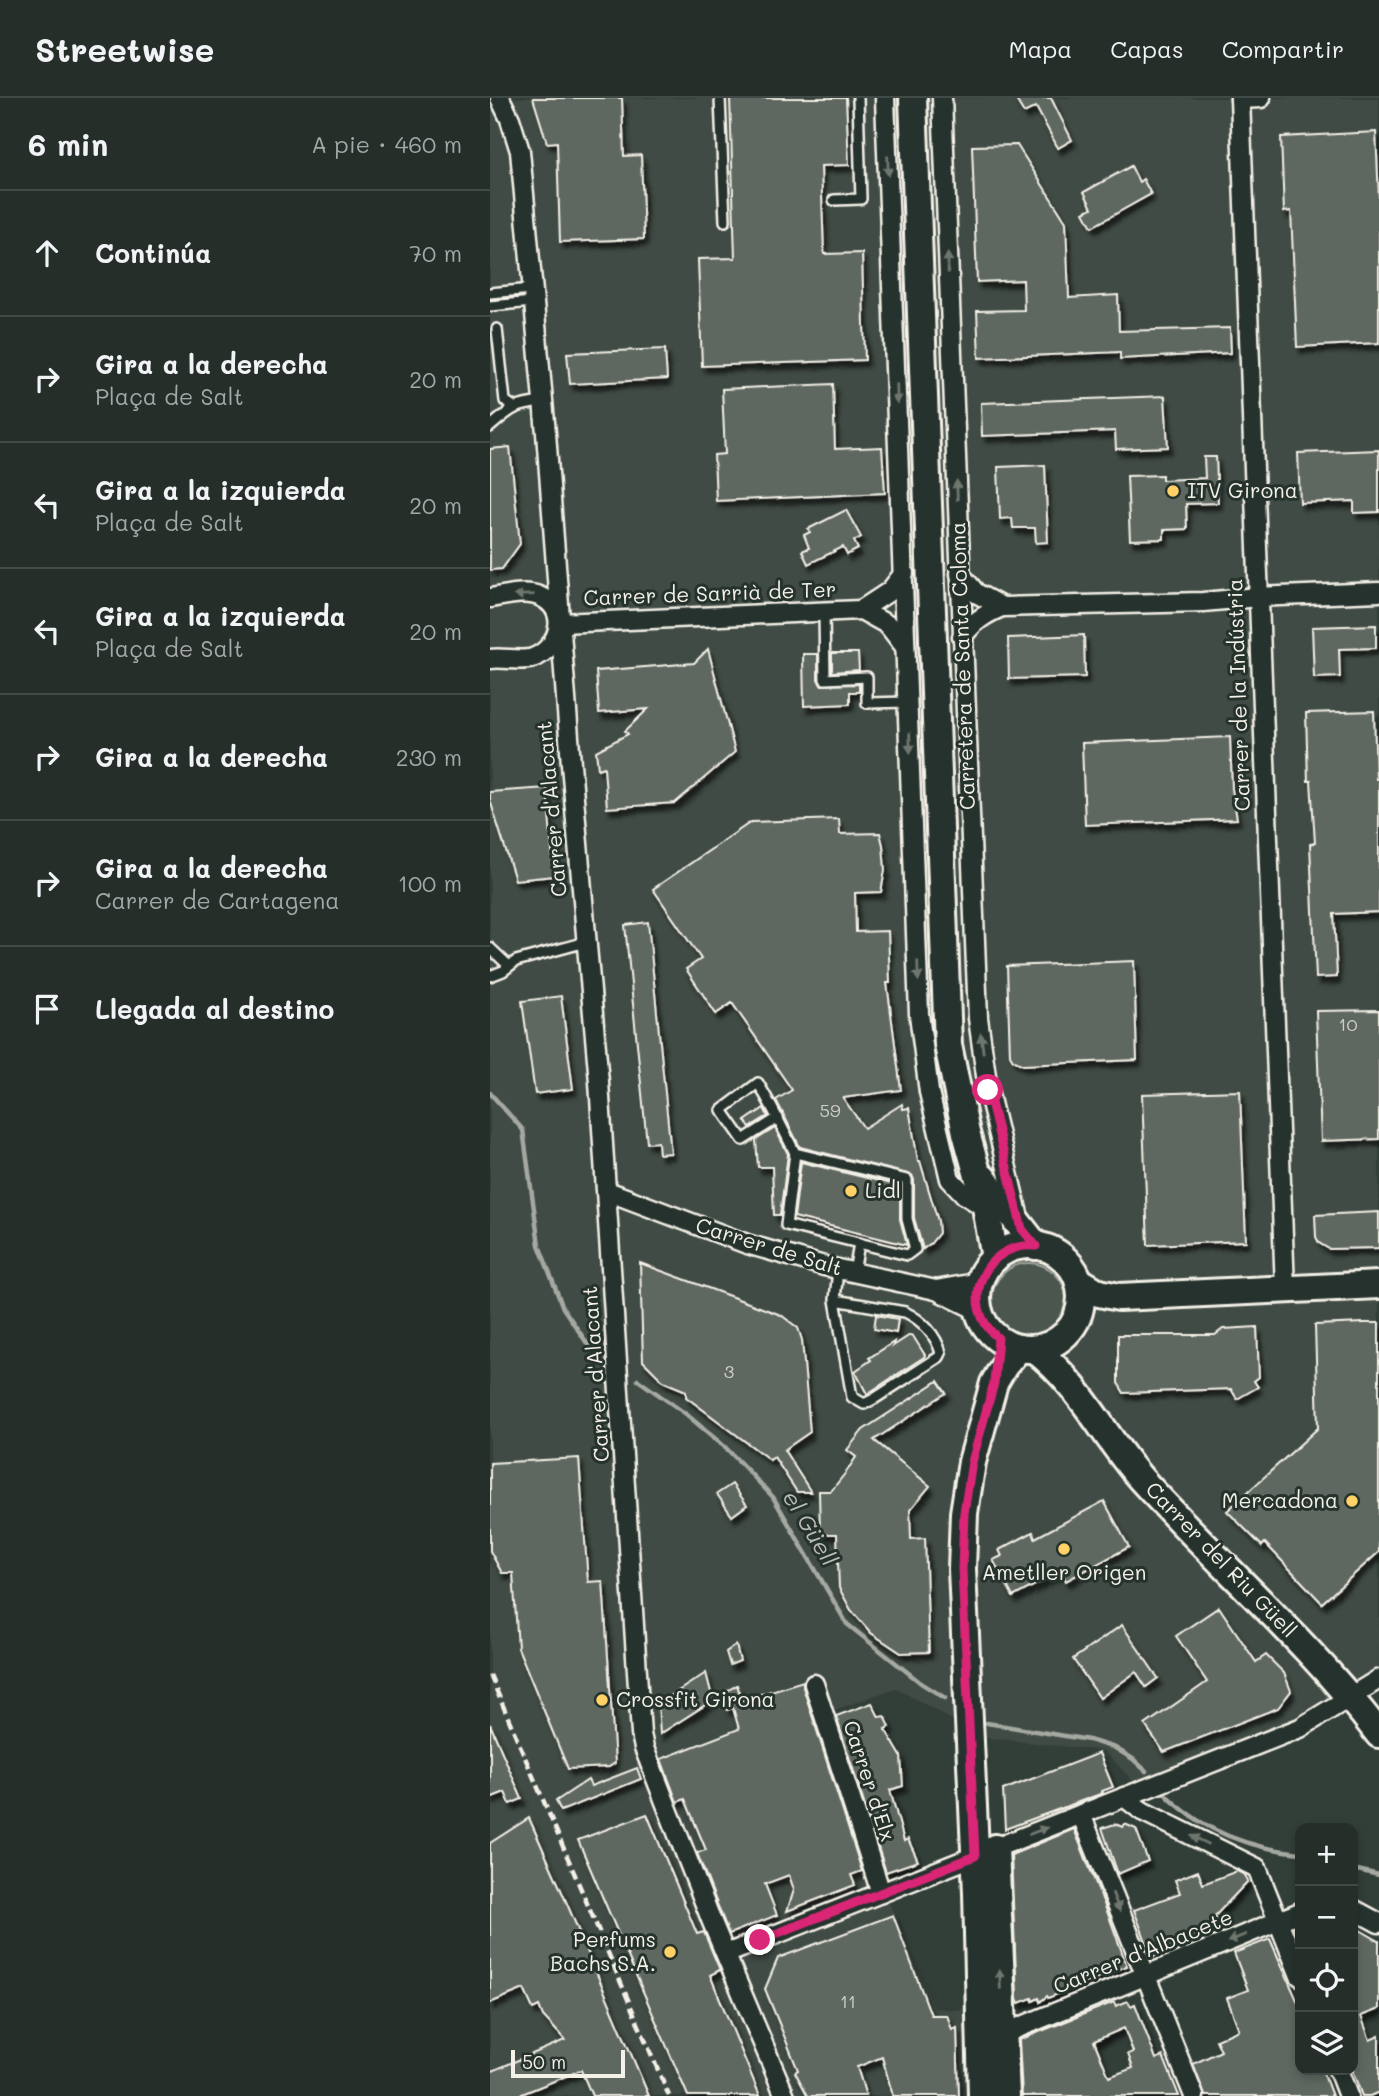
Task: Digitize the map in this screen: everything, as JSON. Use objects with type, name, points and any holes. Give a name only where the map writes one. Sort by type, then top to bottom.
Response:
[{"type":"street","name":"Carrer d'Alacant","points":[[500,98],[520,151],[543,401],[607,1191],[641,1734],[644,1748],[785,2096]]},
{"type":"street","points":[[885,98],[919,1014],[929,1092],[950,1179],[965,1195],[987,1209]]},
{"type":"street","name":"Carretera de Santa Coloma","points":[[914,98],[948,1045],[996,1258]]},
{"type":"street","name":"Carretera de Santa Coloma","points":[[942,98],[978,1018],[988,1090],[1029,1237]]},
{"type":"street","points":[[1240,98],[1261,98]]},
{"type":"street","name":"Carrer de la Indústria","points":[[1240,98],[1285,1289]]},
{"type":"street","name":"Carrer de Sarrià de Ter","points":[[560,623],[861,610],[890,592],[904,573]]},
{"type":"street","points":[[960,574],[976,593],[1002,607]]},
{"type":"street","points":[[962,637],[971,625],[985,614],[1002,607],[1203,602],[1379,592]]},
{"type":"street","name":"Carrer de Sarrià de Ter","points":[[490,598],[537,595],[556,610],[560,623],[552,645],[542,654],[529,659],[490,659]]},
{"type":"street","name":"Carrer de Sarrià de Ter","points":[[861,610],[888,625],[906,649]]},
{"type":"street","name":"Carretera de Santa Coloma","points":[[978,1171],[1029,1237]]},
{"type":"street","name":"Carrer de Salt","points":[[607,1191],[747,1244],[846,1271],[936,1290],[979,1311]]},
{"type":"street","points":[[1071,1325],[1081,1296],[1079,1281],[1063,1257],[1029,1237],[996,1258],[986,1269],[977,1296],[984,1324],[1017,1345],[1053,1343],[1071,1325],[1090,1306],[1113,1296]]},
{"type":"street","points":[[1079,1281],[1099,1293],[1113,1296],[1379,1285]]},
{"type":"street","name":"Carrer de Salt","points":[[936,1290],[980,1282]]},
{"type":"street","name":"Carrer del Riu Güell","points":[[1070,1381],[1064,1350],[1071,1325]]},
{"type":"street","points":[[1006,2096],[1003,2034],[962,1569],[964,1513],[972,1462],[994,1383],[1017,1345]]},
{"type":"street","name":"Carrer del Riu Güell","points":[[1017,1345],[1070,1381],[1140,1477],[1319,1661],[1379,1734]]},
{"type":"street","points":[[726,1954],[1300,1727],[1379,1679]]},
{"type":"street","name":"Carrer d'Elx","points":[[814,1684],[881,1893]]},
{"type":"street","points":[[1124,1797],[1142,1811],[1257,1868],[1295,1964]]},
{"type":"street","points":[[1081,1814],[1194,2096]]},
{"type":"street","points":[[982,2096],[979,2048],[985,1852]]},
{"type":"street","points":[[1358,1912],[1379,1923]]},
{"type":"street","name":"Carrer d'Albacete","points":[[1003,2034],[1295,1914]]},
{"type":"street","points":[[979,2048],[1000,2096]]},
{"type":"street","points":[[1340,2075],[1348,2096]]},
{"type":"lane","points":[[720,98],[725,221]]},
{"type":"lane","points":[[834,200],[862,199],[858,98]]},
{"type":"lane","points":[[490,293],[532,295]]},
{"type":"lane","points":[[490,306],[532,295]]},
{"type":"lane","points":[[497,330],[505,401],[514,407]]},
{"type":"lane","points":[[490,427],[520,404],[543,401]]},
{"type":"lane","points":[[824,612],[825,679],[867,677],[867,703],[908,702]]},
{"type":"lane","points":[[490,976],[503,971],[516,961],[586,942]]},
{"type":"lane","points":[[490,948],[509,966]]},
{"type":"lane","points":[[778,1118],[743,1140],[722,1110],[758,1083],[778,1118],[795,1153],[786,1225],[907,1255],[915,1247],[907,1219],[907,1180],[795,1153]]},
{"type":"lane","points":[[835,1300],[905,1312],[914,1316],[930,1331],[938,1344],[941,1353],[939,1357],[864,1404],[852,1397],[835,1300],[859,1242]]},
{"type":"shaded area","points":[[490,98],[1379,98],[1379,1666],[1344,1697],[1136,1784],[1104,1751],[982,1737],[896,1688],[826,1713],[880,1881],[934,2008],[956,2010],[975,2007],[976,2096],[490,2096]]},
{"type":"shaded area","points":[[1022,1263],[1036,1263],[1050,1269],[1060,1279],[1066,1300],[1064,1314],[1050,1331],[1036,1337],[1022,1337],[1008,1331],[998,1321],[992,1307],[992,1293],[998,1279],[1008,1269]]},
{"type":"building","points":[[533,98],[622,98],[624,156],[641,155],[644,239],[560,242],[557,142],[547,143]]},
{"type":"building","points":[[730,98],[846,98],[849,165],[821,166],[824,254],[862,253],[865,360],[702,366],[698,259],[735,258]]},
{"type":"building","points":[[1015,98],[1051,98],[1072,140],[1058,148],[1036,107],[1024,113]]},
{"type":"building","points":[[1376,132],[1379,343],[1297,347],[1291,211],[1284,212],[1281,137]]},
{"type":"building","points":[[1017,145],[1066,222],[1069,298],[1118,295],[1119,331],[1230,328],[1231,353],[1120,359],[1120,352],[979,358],[977,311],[1024,310],[1023,280],[977,282],[972,146]]},
{"type":"building","points":[[1131,166],[1139,182],[1143,179],[1151,194],[1092,227],[1084,212],[1092,208],[1084,192]]},
{"type":"building","points":[[665,349],[667,379],[570,384],[567,353]]},
{"type":"building","points":[[833,384],[835,449],[882,447],[885,493],[716,501],[714,455],[725,454],[722,389]]},
{"type":"building","points":[[1165,396],[1168,447],[1116,449],[1115,431],[982,436],[981,403]]},
{"type":"building","points":[[510,447],[520,544],[502,569],[490,570],[490,449]]},
{"type":"building","points":[[1379,450],[1379,512],[1354,513],[1354,501],[1300,503],[1298,453]]},
{"type":"building","name":"ITV Girona","points":[[1204,457],[1216,457],[1218,503],[1186,504],[1187,529],[1164,530],[1164,539],[1130,540],[1127,476],[1162,475],[1162,480],[1205,478]]},
{"type":"building","points":[[1045,465],[1048,542],[1036,543],[1035,528],[1013,528],[1012,518],[1000,519],[998,467]]},
{"type":"building","points":[[846,510],[861,537],[854,541],[858,549],[847,555],[843,547],[808,564],[802,551],[809,548],[804,535],[810,532],[808,529]]},
{"type":"building","points":[[1376,625],[1376,648],[1339,649],[1340,677],[1314,678],[1312,627]]},
{"type":"building","points":[[1084,635],[1085,677],[1009,679],[1008,638]]},
{"type":"building","points":[[708,649],[735,752],[675,803],[607,808],[604,767],[598,769],[596,751],[628,734],[625,731],[648,709],[599,713],[596,671],[694,663]]},
{"type":"building","points":[[832,653],[858,653],[859,670],[832,672]]},
{"type":"building","points":[[803,654],[818,654],[818,679],[821,685],[859,684],[859,692],[850,692],[850,704],[804,706]]},
{"type":"building","points":[[1374,711],[1376,779],[1379,779],[1379,912],[1334,914],[1337,977],[1316,978],[1310,844],[1315,843],[1311,781],[1308,781],[1306,713]]},
{"type":"building","points":[[1230,737],[1232,789],[1237,819],[1085,825],[1082,743]]},
{"type":"building","points":[[547,788],[554,876],[515,880],[490,800],[490,792]]},
{"type":"building","points":[[839,819],[840,834],[880,833],[883,845],[885,870],[881,892],[855,893],[856,932],[888,931],[890,983],[887,983],[901,1090],[843,1098],[864,1128],[902,1104],[903,1109],[909,1108],[918,1161],[938,1221],[939,1233],[923,1249],[914,1218],[912,1175],[800,1147],[776,1100],[792,1090],[732,1003],[716,1014],[686,969],[701,959],[653,889],[751,822]]},
{"type":"building","points":[[648,922],[671,1153],[659,1154],[658,1142],[647,1143],[625,925]]},
{"type":"building","points":[[1134,961],[1137,1060],[1023,1065],[1013,1060],[1010,1055],[1007,966]]},
{"type":"building","points":[[561,996],[573,1089],[535,1094],[522,1001]]},
{"type":"building","points":[[1379,1010],[1379,1139],[1321,1141],[1316,1011]]},
{"type":"building","points":[[1240,1091],[1246,1241],[1148,1245],[1142,1094]]},
{"type":"building","points":[[764,1108],[768,1116],[750,1127],[745,1121]]},
{"type":"building","points":[[775,1128],[788,1154],[780,1215],[774,1215],[772,1167],[758,1167],[756,1140]]},
{"type":"building","points":[[801,1162],[900,1186],[900,1219],[907,1245],[794,1217]]},
{"type":"building","points":[[1379,1212],[1379,1248],[1329,1249],[1319,1243],[1316,1237],[1315,1215]]},
{"type":"building","points":[[640,1263],[781,1315],[798,1328],[802,1340],[810,1432],[784,1450],[811,1492],[797,1492],[774,1457],[770,1460],[686,1397],[686,1391],[664,1382],[643,1361]]},
{"type":"building","points":[[876,1315],[898,1319],[896,1333],[874,1329]]},
{"type":"building","points":[[1379,1323],[1379,1552],[1322,1603],[1265,1543],[1262,1546],[1227,1511],[1318,1428],[1315,1325]]},
{"type":"building","points":[[1257,1327],[1259,1377],[1254,1381],[1258,1387],[1237,1399],[1231,1389],[1124,1393],[1118,1383],[1118,1335],[1215,1335],[1223,1329]]},
{"type":"building","points":[[910,1335],[924,1357],[867,1394],[855,1371],[871,1360],[869,1358]]},
{"type":"building","points":[[938,1381],[946,1393],[874,1440],[930,1486],[910,1510],[911,1539],[925,1538],[929,1652],[901,1653],[871,1633],[851,1610],[839,1588],[837,1534],[820,1534],[819,1491],[831,1491],[847,1471],[856,1457],[847,1450],[863,1430]]},
{"type":"building","points":[[579,1458],[588,1582],[603,1581],[615,1763],[609,1767],[568,1769],[518,1648],[513,1573],[502,1573],[490,1551],[490,1463]]},
{"type":"building","points":[[732,1484],[747,1505],[732,1516],[717,1494]]},
{"type":"building","name":"Ametller Origen","points":[[1104,1501],[1129,1547],[1066,1581],[1061,1571],[1013,1597],[993,1560],[1002,1556],[999,1550],[1033,1532],[1035,1538]]},
{"type":"building","points":[[1219,1607],[1256,1662],[1266,1655],[1284,1673],[1291,1691],[1278,1708],[1164,1752],[1145,1725],[1207,1682],[1176,1636]]},
{"type":"building","points":[[1122,1625],[1158,1678],[1146,1687],[1136,1672],[1100,1698],[1073,1659]]},
{"type":"building","points":[[736,1645],[740,1661],[730,1665],[726,1652]]},
{"type":"building","points":[[706,1673],[713,1700],[660,1734],[658,1704]]},
{"type":"building","points":[[803,1681],[862,1871],[851,1875],[855,1885],[787,1911],[794,1890],[789,1875],[765,1884],[777,1915],[729,1934],[697,1853],[706,1850],[685,1799],[677,1802],[661,1759],[739,1729],[733,1708],[727,1710],[722,1694],[737,1685],[742,1700]]},
{"type":"building","points":[[872,1703],[879,1717],[885,1716],[890,1727],[885,1729],[901,1756],[903,1786],[890,1790],[904,1841],[908,1839],[918,1861],[886,1872],[836,1716]]},
{"type":"building","points":[[490,1724],[522,1799],[510,1804],[505,1792],[490,1798]]},
{"type":"building","points":[[1099,1753],[1113,1787],[1005,1829],[1003,1790]]},
{"type":"building","points":[[637,1768],[641,1779],[561,1811],[556,1801],[588,1780],[591,1786]]},
{"type":"building","name":"Perfums Bachs S.A.","points":[[647,1814],[697,1934],[704,1932],[720,1970],[710,1975],[760,2096],[688,2096],[578,1840]]},
{"type":"building","points":[[529,1818],[649,2096],[592,2096],[581,2070],[517,2096],[490,2096],[490,2072],[565,2040],[543,2016],[539,2006],[533,2009],[524,1989],[490,2003],[490,1843]]},
{"type":"building","points":[[1115,1824],[1123,1827],[1125,1824],[1136,1829],[1148,1861],[1118,1874],[1102,1828]]},
{"type":"building","points":[[1074,1829],[1127,1966],[1048,1998],[1047,1996],[1040,2002],[1039,1998],[1033,2001],[1032,1998],[1019,2003],[1011,1855]]},
{"type":"building","points":[[1198,1871],[1203,1884],[1237,1871],[1245,1875],[1248,1881],[1215,1916],[1220,1929],[1152,1957],[1134,1910],[1180,1893],[1175,1880]]},
{"type":"building","points":[[893,1915],[931,2015],[947,2015],[952,2030],[957,2028],[959,2096],[893,2096],[882,2057],[857,2067],[866,2096],[808,2096],[795,2072],[798,2070],[765,1989],[778,1958]]},
{"type":"building","points":[[1358,1929],[1379,1941],[1379,2009],[1361,2016],[1370,2040],[1379,2036],[1379,2092],[1362,2096],[1354,2075],[1358,2075]]},
{"type":"building","points":[[1270,1939],[1295,1996],[1295,2075],[1324,2075],[1332,2096],[1205,2096],[1193,2064],[1221,2051],[1216,2040],[1239,2030],[1227,1998],[1248,1990],[1234,1953]]},
{"type":"building","points":[[1128,2001],[1131,2006],[1135,2004],[1156,2059],[1163,2056],[1179,2096],[1022,2096],[1019,2040],[1114,2002],[1116,2006]],"holes":[[[1124,2028],[1133,2052],[1128,2054],[1133,2068],[1109,2077],[1094,2041]]]},
{"type":"waterway","name":"el Güell","points":[[490,1093],[523,1130],[539,1245],[563,1308],[591,1349]]},
{"type":"waterway","name":"el Güell","points":[[638,1380],[686,1414],[725,1447],[773,1497],[847,1624],[921,1683],[945,1698]]},
{"type":"waterway","name":"el Güell","points":[[987,1723],[1089,1740],[1115,1748],[1146,1771]]},
{"type":"waterway","name":"el Güell","points":[[1161,1790],[1191,1816],[1225,1835],[1261,1847],[1295,1852]]},
{"type":"waterway","name":"el Güell","points":[[1358,1870],[1379,1875]]},
{"type":"railway","points":[[490,1675],[669,2096]]},
{"type":"place","name":"ITV Girona","points":[[1173,491]]},
{"type":"place","name":"Lidl","points":[[851,1191]]},
{"type":"place","name":"Mercadona","points":[[1352,1501]]},
{"type":"place","name":"Ametller Origen","points":[[1064,1549]]},
{"type":"place","name":"Crossfit Girona","points":[[602,1700]]},
{"type":"place","name":"Perfums Bachs S.A.","points":[[670,1952]]},
{"type":"route","points":[[760,1940],[975,1856],[962,1569],[964,1513],[972,1462],[994,1383],[998,1338],[982,1320],[978,1306],[978,1286],[983,1273],[1003,1252],[1027,1245],[1036,1246],[1022,1229],[988,1090]]}]
